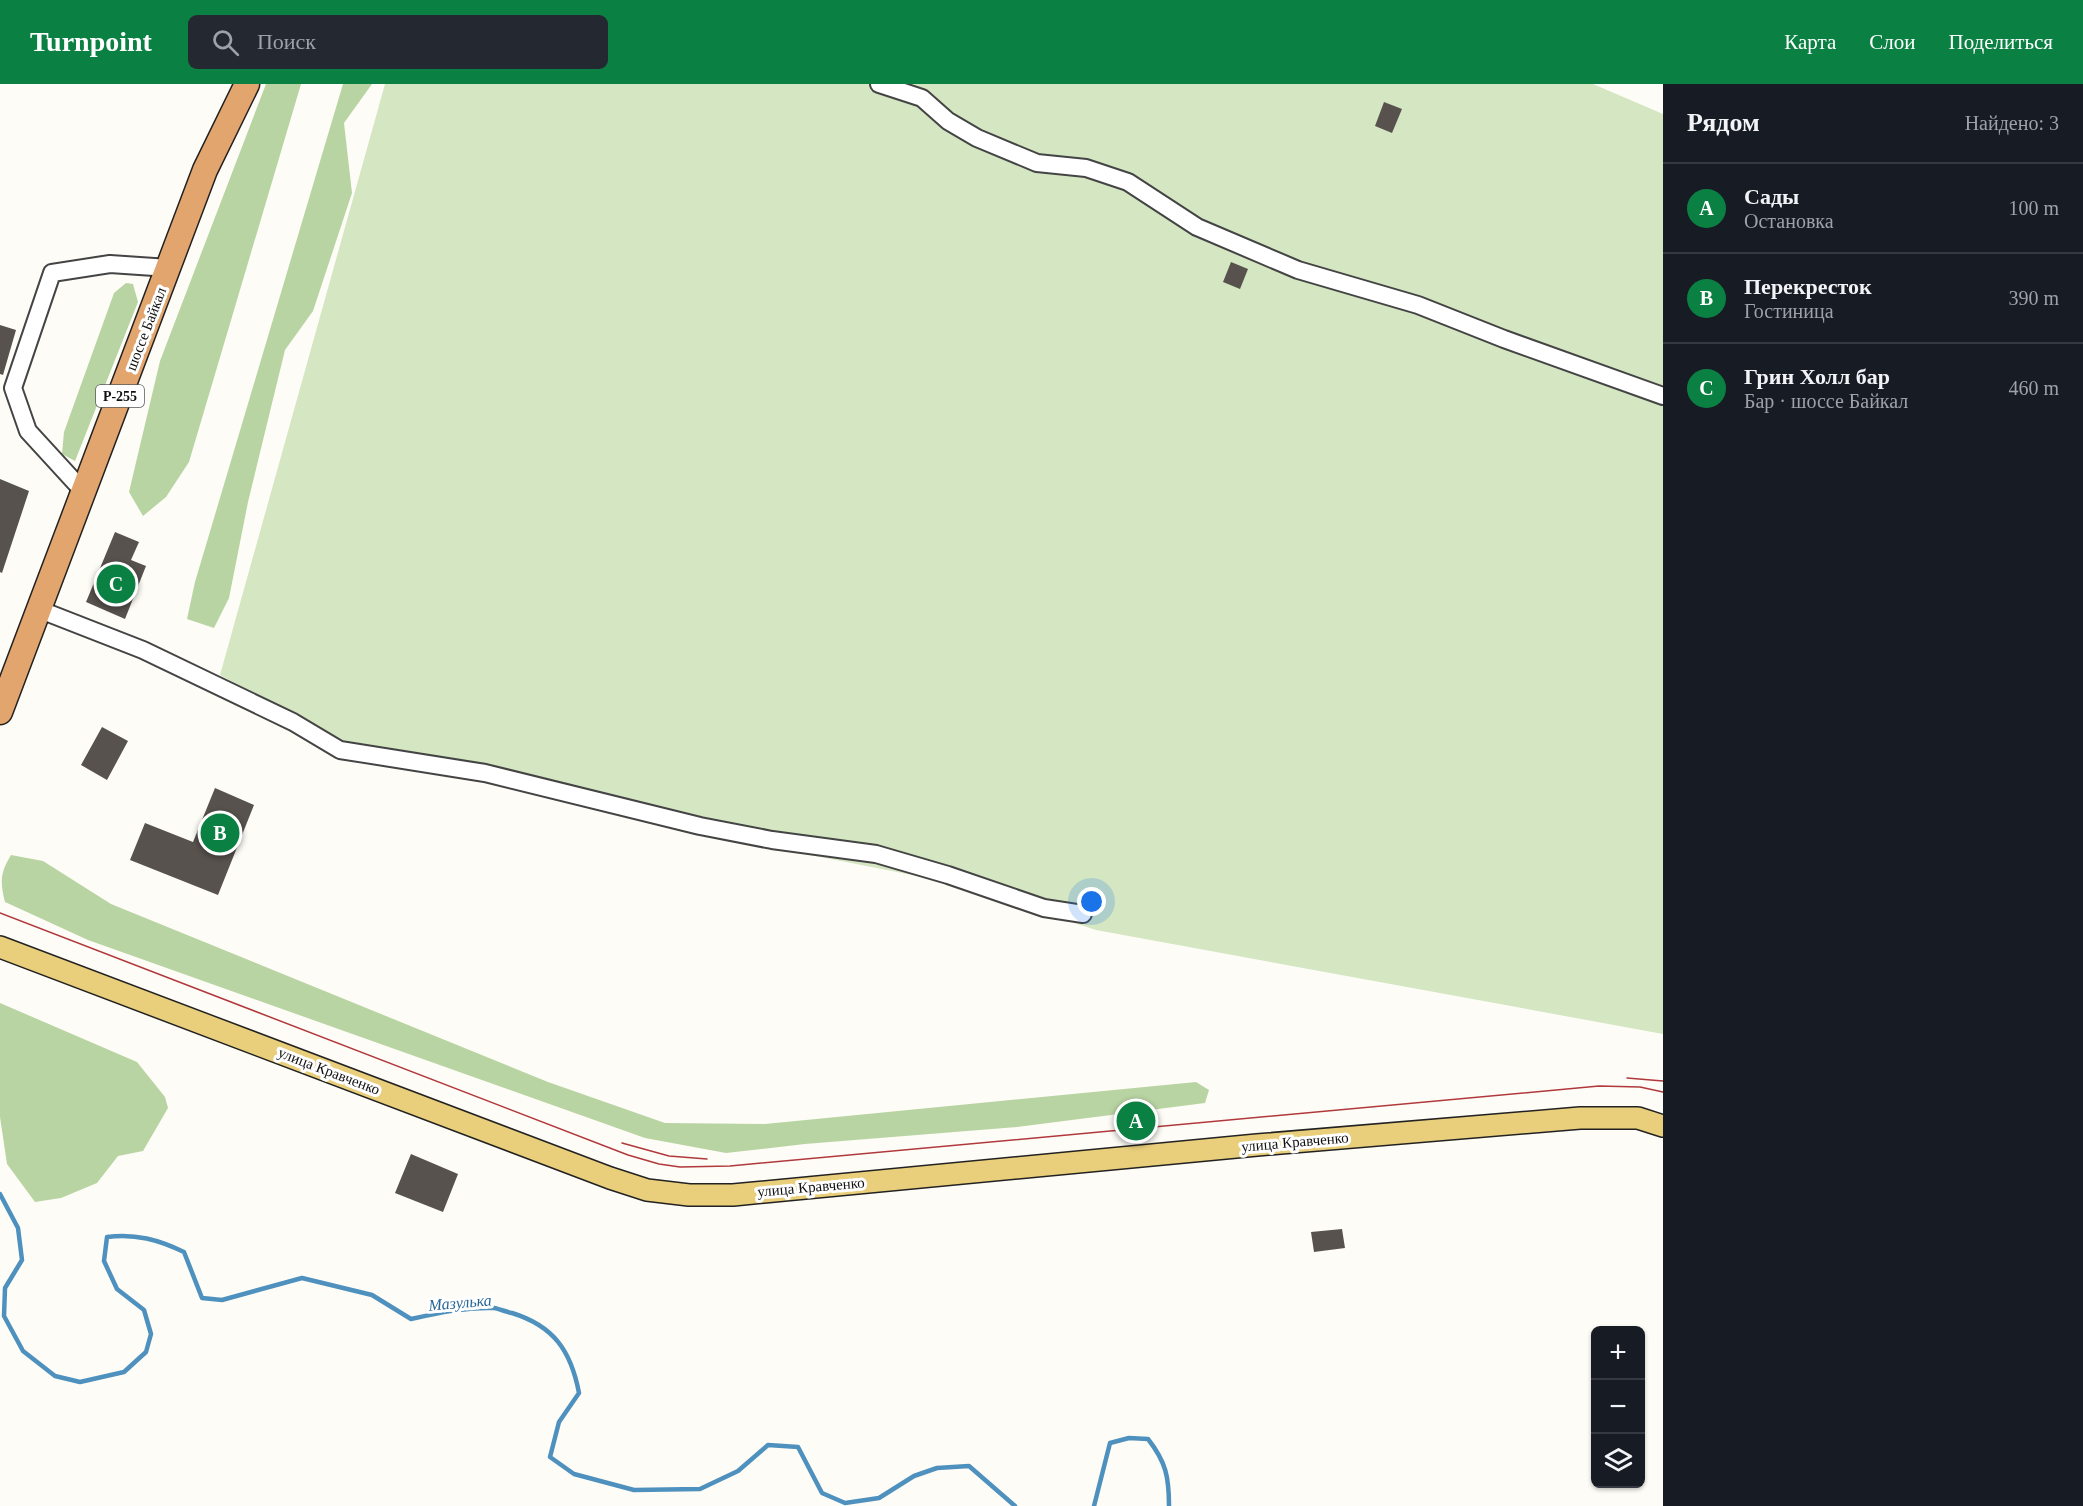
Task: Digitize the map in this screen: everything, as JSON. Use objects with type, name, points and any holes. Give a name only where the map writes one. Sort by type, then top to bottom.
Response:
[{"type":"highway","name":"шоссе Байкал","points":[[0,712],[205,170],[248,84]]},
{"type":"main road","name":"улица Кравченко","points":[[0,947],[610,1178],[647,1190],[689,1195],[733,1195],[1257,1145],[1580,1118],[1638,1118],[1663,1125]]},
{"type":"street","points":[[879,84],[922,98],[948,122],[977,138],[1037,163],[1086,168],[1128,182],[1197,226],[1298,270],[1418,305],[1504,339],[1663,396]]},
{"type":"street","points":[[83,491],[28,431],[13,388],[52,273],[110,264],[169,268]]},
{"type":"street","points":[[38,609],[142,650],[293,722],[340,750],[485,773],[700,826],[772,840],[876,854],[948,875],[1044,908],[1083,914]]},
{"type":"green space","points":[[266,84],[301,84],[189,462],[166,497],[143,516],[129,492],[160,361]]},
{"type":"green space","points":[[343,84],[372,84],[344,123],[352,193],[313,311],[285,350],[248,502],[229,598],[214,628],[187,619],[195,582]]},
{"type":"green space","points":[[385,84],[1593,84],[1663,114],[1663,1034],[1096,930],[948,882],[668,827],[350,747],[220,675]]},
{"type":"green space","points":[[126,283],[133,284],[138,302],[75,461],[62,454],[64,432],[114,293]]},
{"type":"green space","points":[[11,855],[43,861],[111,904],[548,1082],[665,1123],[765,1124],[1196,1082],[1209,1090],[1205,1103],[1017,1127],[805,1144],[726,1153],[645,1138],[88,940],[5,902],[2,878]]},
{"type":"green space","points":[[0,1003],[137,1062],[165,1097],[168,1108],[143,1151],[118,1156],[97,1183],[61,1198],[35,1202],[7,1164],[0,1117]]},
{"type":"building","points":[[1384,102],[1402,109],[1392,133],[1375,126]]},
{"type":"building","points":[[1231,262],[1248,269],[1240,289],[1223,282]]},
{"type":"building","points":[[0,325],[16,330],[3,375],[0,374]]},
{"type":"building","points":[[0,479],[29,491],[2,573],[0,572]]},
{"type":"building","points":[[115,532],[139,542],[131,560],[146,566],[125,619],[86,602]]},
{"type":"building","points":[[102,727],[128,741],[107,780],[81,765]]},
{"type":"building","points":[[215,788],[254,805],[218,895],[130,860],[145,823],[193,842]]},
{"type":"building","points":[[411,1154],[458,1174],[443,1212],[395,1193]]},
{"type":"building","points":[[1342,1229],[1345,1248],[1314,1252],[1311,1232]]},
{"type":"waterway","name":"Мазулька","points":[[0,1194],[18,1228],[22,1260],[5,1288],[4,1316],[23,1351],[55,1376],[80,1382],[124,1372],[146,1352],[151,1334],[144,1310],[117,1289],[104,1261],[107,1237],[137,1237],[156,1241],[184,1252],[202,1298],[222,1300],[302,1278],[372,1295],[411,1319],[463,1309],[484,1308],[494,1308],[527,1318],[550,1333],[558,1342],[576,1378],[579,1393],[559,1422],[550,1457],[574,1474],[634,1490],[700,1489],[738,1471],[768,1445],[798,1447],[822,1493],[845,1503],[879,1498],[914,1476],[937,1468],[969,1466],[1015,1506]]},
{"type":"waterway","name":"Мазулька","points":[[1094,1506],[1110,1443],[1129,1438],[1148,1439],[1159,1455],[1167,1478],[1169,1506]]},
{"type":"tram line","points":[[0,913],[628,1155],[680,1167],[730,1166],[1599,1086],[1640,1087],[1663,1092]]},
{"type":"tram line","points":[[1627,1078],[1663,1081]]},
{"type":"tram line","points":[[622,1143],[669,1156],[707,1159]]},
{"type":"place","name":"Грин Холл бар","points":[[116,584]]},
{"type":"place","name":"Перекресток","points":[[220,833]]},
{"type":"place","name":"Сады","points":[[1136,1121]]}]
